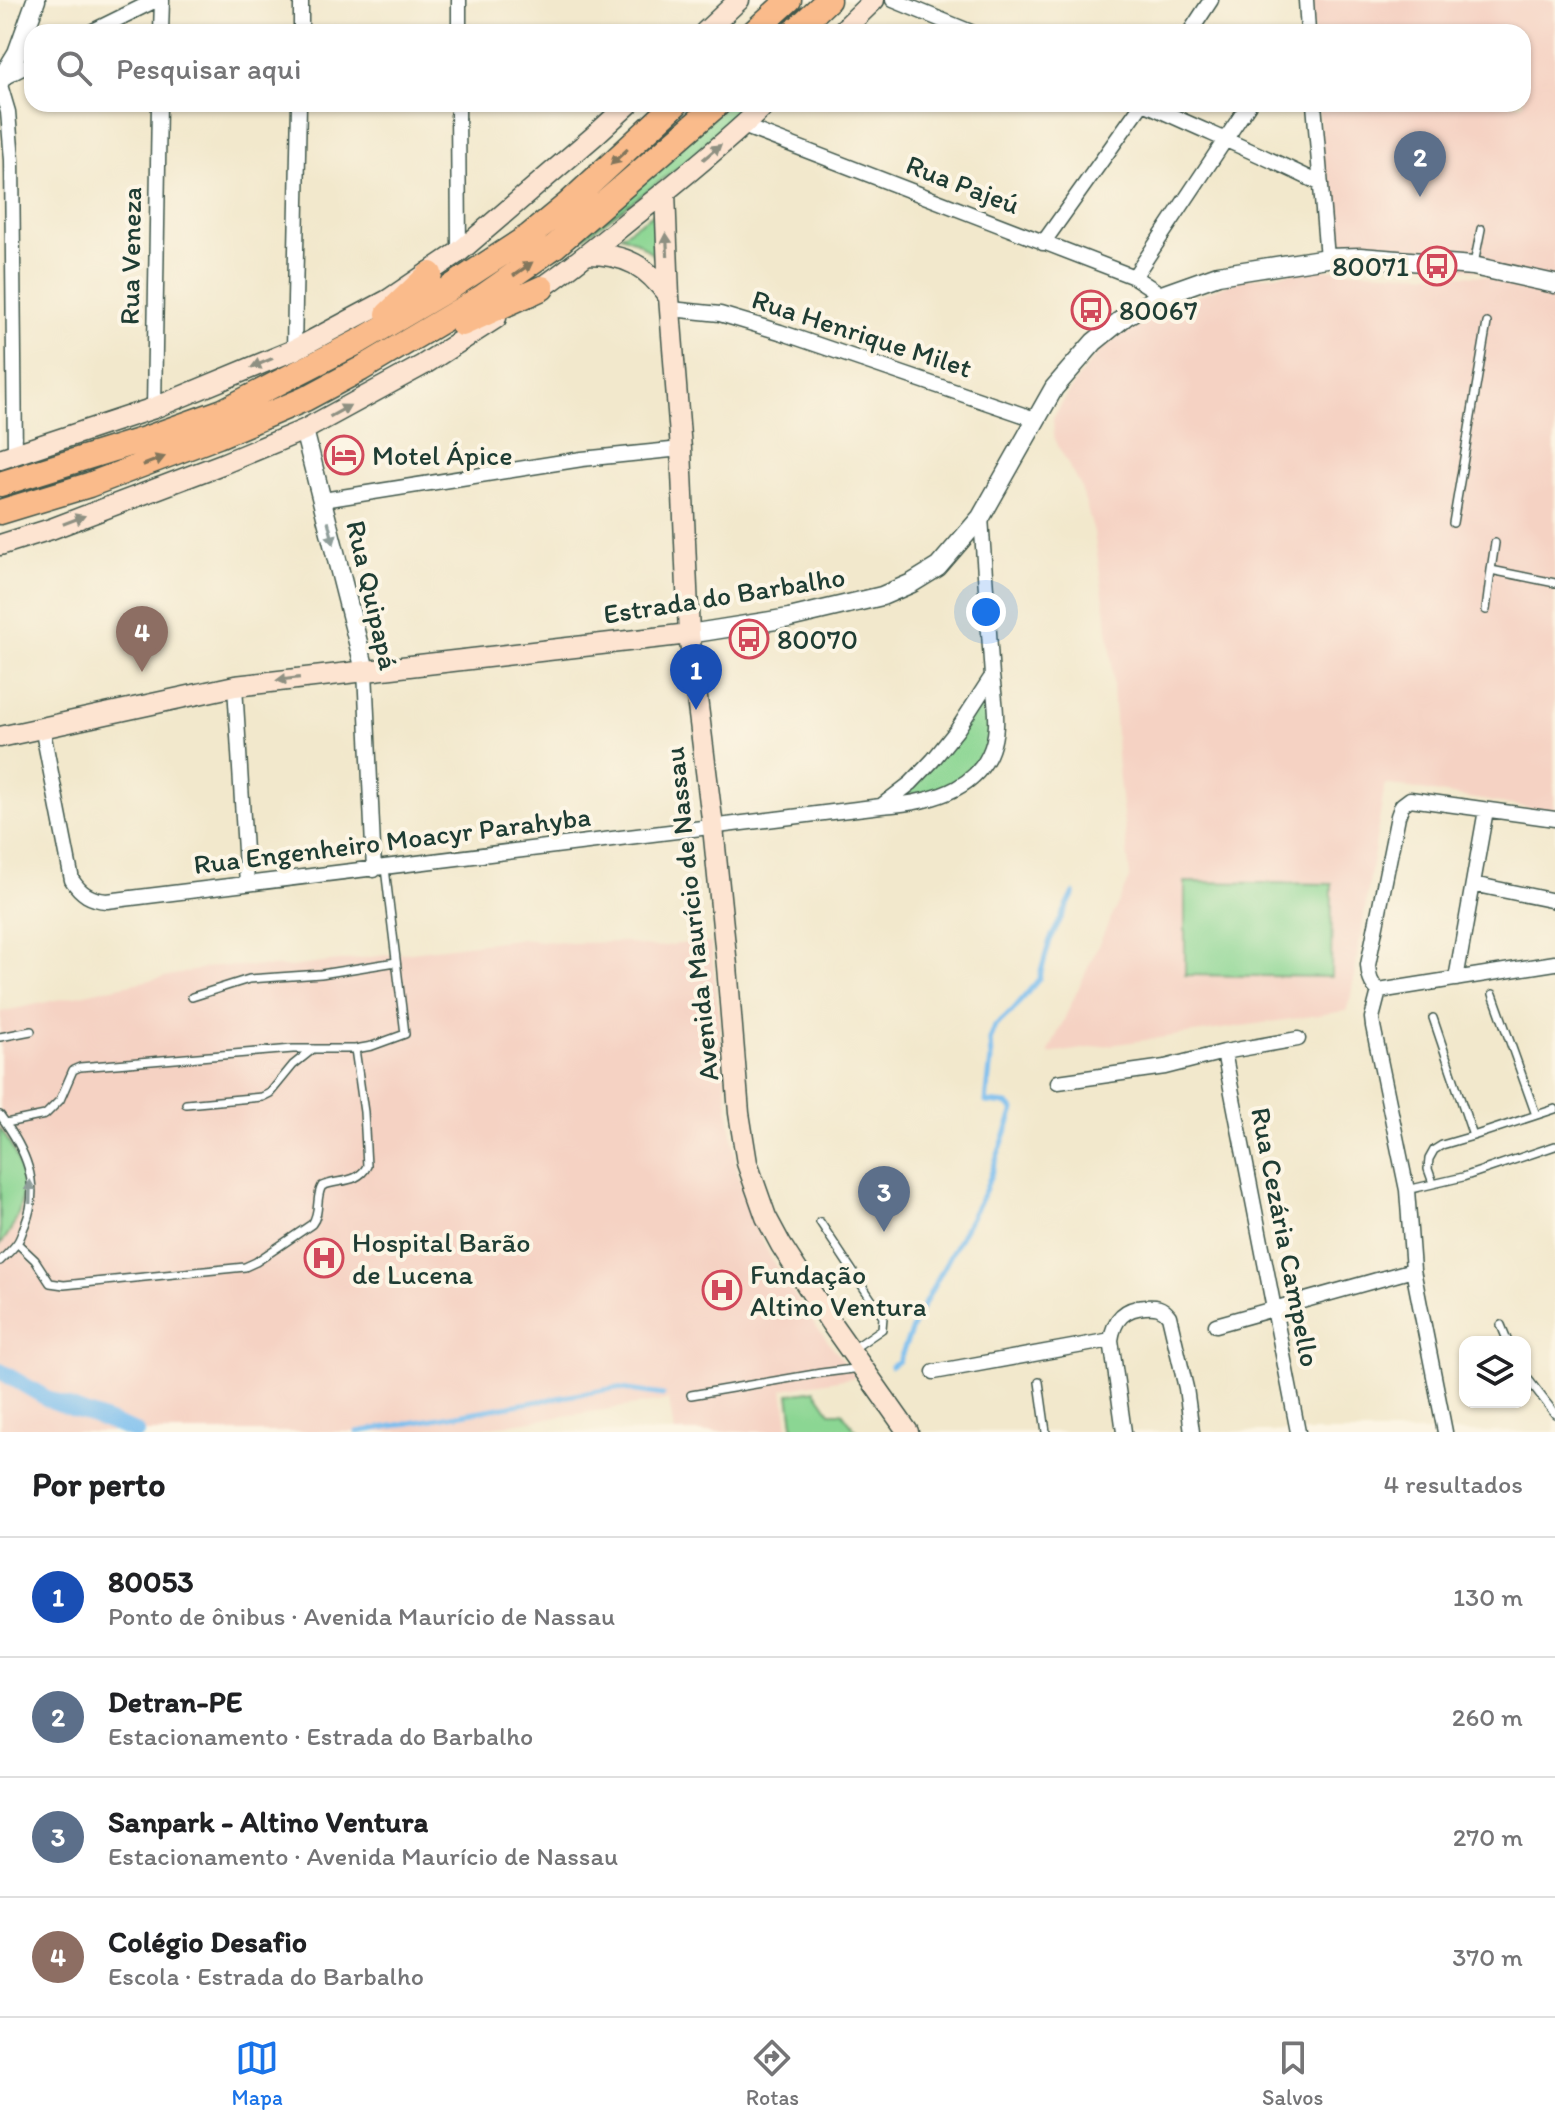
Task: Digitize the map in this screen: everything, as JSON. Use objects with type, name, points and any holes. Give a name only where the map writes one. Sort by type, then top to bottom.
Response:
[{"type":"highway","points":[[763,24],[789,0]]},
{"type":"highway","points":[[802,24],[828,0]]},
{"type":"highway","points":[[0,484],[223,411],[360,341],[529,236],[667,112]]},
{"type":"highway","points":[[0,512],[89,485],[218,436],[305,399],[361,369],[482,297],[555,246],[709,112]]},
{"type":"highway","points":[[360,341],[430,274]]},
{"type":"highway","points":[[361,369],[542,288]]},
{"type":"main road","points":[[714,24],[739,0]]},
{"type":"main road","points":[[849,24],[874,0]]},
{"type":"main road","points":[[7,457],[154,408],[294,350],[388,300],[459,252],[620,112]]},
{"type":"main road","points":[[0,545],[80,518],[304,430],[423,365],[542,288],[587,254],[758,112]]},
{"type":"main road","name":"Avenida Maurício de Nassau","points":[[665,192],[689,634],[713,827],[739,1113],[747,1163],[766,1217],[781,1245],[908,1432]]},
{"type":"main road","points":[[587,254],[606,254],[643,268],[658,281],[670,303]]},
{"type":"main road","name":"Estrada do Barbalho","points":[[8,739],[42,727],[235,686],[689,634]]},
{"type":"street","points":[[27,24],[36,0]]},
{"type":"street","points":[[129,14],[137,0]]},
{"type":"street","points":[[108,24],[159,0],[160,24]]},
{"type":"street","points":[[301,0],[301,24]]},
{"type":"street","points":[[459,0],[459,24]]},
{"type":"street","points":[[893,0],[952,24]]},
{"type":"street","points":[[1195,24],[1211,0]]},
{"type":"street","points":[[1306,0],[1308,24]]},
{"type":"street","points":[[7,457],[12,160],[8,112],[0,82],[24,33]]},
{"type":"street","points":[[0,82],[24,68]]},
{"type":"street","name":"Rua Veneza","points":[[154,408],[159,112]]},
{"type":"street","points":[[294,350],[299,112]]},
{"type":"street","points":[[458,112],[459,252]]},
{"type":"street","points":[[1043,243],[1138,112]]},
{"type":"street","points":[[1162,112],[1321,184]]},
{"type":"street","points":[[1134,277],[1244,112]]},
{"type":"street","points":[[1315,112],[1327,258]]},
{"type":"street","name":"Rua Pajeú","points":[[743,126],[1134,277],[1162,295]]},
{"type":"street","name":"Estrada do Barbalho","points":[[689,634],[789,618],[882,596],[938,567],[981,517],[1054,388],[1094,342],[1126,316],[1162,295],[1218,275],[1327,258],[1360,257],[1473,266],[1555,284]]},
{"type":"street","name":"Rua Henrique Milet","points":[[670,303],[780,332],[1035,419]]},
{"type":"street","name":"Rua Quipapá","points":[[304,430],[365,670],[379,869]]},
{"type":"street","points":[[323,500],[582,459],[681,449]]},
{"type":"street","name":"Rua Engenheiro Moacyr Parahyba","points":[[42,727],[72,880],[87,896],[107,901],[930,800],[967,782],[982,766],[992,748],[996,727],[981,517]]},
{"type":"street","points":[[881,806],[911,783],[933,760],[992,676]]},
{"type":"street","points":[[235,686],[247,884]]},
{"type":"street","points":[[1555,819],[1410,799],[1402,805],[1368,965],[1370,981],[1379,991],[1555,963]]},
{"type":"street","points":[[1456,979],[1486,810]]},
{"type":"street","points":[[1473,884],[1555,901]]},
{"type":"street","points":[[1379,991],[1373,1026],[1407,1190],[1413,1270],[1445,1432]]},
{"type":"street","points":[[1058,1082],[1165,1067],[1224,1052],[1298,1039]]},
{"type":"street","name":"Rua Cezária Campello","points":[[1224,1052],[1298,1432]]},
{"type":"street","points":[[1216,1325],[1413,1270]]},
{"type":"street","points":[[1124,1432],[1112,1330],[1127,1310],[1153,1307],[1169,1316],[1186,1388],[1192,1432]]},
{"type":"street","points":[[934,1372],[1111,1340]]},
{"type":"lane","points":[[1473,266],[1481,229]]},
{"type":"lane","points":[[1453,523],[1487,323]]},
{"type":"lane","points":[[1486,610],[1495,543]]},
{"type":"lane","points":[[1491,570],[1555,583]]},
{"type":"lane","points":[[6,1123],[45,1115],[60,1100],[73,1070],[80,1067],[293,1049],[355,1049],[405,1034],[379,869]]},
{"type":"lane","points":[[192,997],[249,979],[321,974],[396,962]]},
{"type":"lane","points":[[1493,994],[1536,1115]]},
{"type":"lane","points":[[1433,1018],[1473,1136]]},
{"type":"lane","points":[[0,1037],[31,1031]]},
{"type":"lane","points":[[186,1104],[262,1097],[270,1093],[293,1065],[313,1049]]},
{"type":"lane","points":[[17,1243],[35,1260],[50,1283],[64,1285],[245,1267],[256,1262],[312,1224],[318,1215],[319,1190],[322,1186],[358,1178],[367,1166],[364,1112],[355,1049]]},
{"type":"lane","points":[[1433,1183],[1428,1169],[1429,1159],[1434,1150],[1442,1145],[1555,1109]]},
{"type":"lane","points":[[0,1115],[28,1166],[33,1193],[17,1243],[0,1261]]},
{"type":"lane","points":[[1407,1190],[1463,1177],[1555,1146]]},
{"type":"lane","points":[[820,1222],[884,1319],[882,1329],[851,1351]]},
{"type":"lane","points":[[1501,1325],[1506,1336]]},
{"type":"lane","points":[[691,1395],[863,1368]]},
{"type":"lane","points":[[1039,1382],[1046,1432]]},
{"type":"lane","points":[[1531,1383],[1555,1414]]},
{"type":"shaded area","points":[[1310,0],[1555,0],[1555,281],[1331,250],[1319,112],[1531,112],[1531,24],[1312,24]]},
{"type":"shaded area","points":[[1315,269],[1488,276],[1555,290],[1554,812],[1385,784],[1346,1011],[1048,1054],[1130,877],[1118,771],[1111,650],[1094,532],[1080,485],[1054,439],[1053,418],[1099,351],[1140,321],[1164,308],[1239,280]]},
{"type":"shaded area","name":"Hospital Barão de Lucena","points":[[516,939],[572,943],[626,942],[657,947],[711,943],[738,1175],[752,1218],[773,1262],[810,1318],[856,1377],[783,1389],[789,1432],[674,1432],[669,1400],[459,1432],[0,1432],[0,1012],[216,966],[290,967]]},
{"type":"green space","points":[[719,112],[737,112],[685,163],[557,257]]},
{"type":"green space","points":[[658,211],[666,270],[646,249],[621,235]]},
{"type":"green space","points":[[990,691],[994,731],[976,768],[957,781],[926,793],[902,795]]},
{"type":"green space","points":[[1185,882],[1332,884],[1331,977],[1185,975]]},
{"type":"green space","points":[[0,1128],[16,1157],[22,1186],[17,1216],[0,1245]]},
{"type":"green space","points":[[815,1390],[830,1412],[842,1412],[857,1432],[794,1432],[789,1394]]},
{"type":"waterway","points":[[891,1366],[899,1361],[915,1321],[985,1191],[1014,1110],[1007,1104],[986,1102],[990,1040],[995,1026],[1039,979],[1050,940],[1074,893]]},
{"type":"waterway","points":[[0,1371],[50,1400],[136,1432]]},
{"type":"waterway","points":[[357,1432],[616,1388],[663,1395]]},
{"type":"place","name":"Detran-PE","points":[[1420,197]]},
{"type":"place","name":"80071","points":[[1437,266]]},
{"type":"place","name":"80067","points":[[1091,310]]},
{"type":"place","name":"Motel Ápice","points":[[344,455]]},
{"type":"place","name":"80070","points":[[749,639]]},
{"type":"place","name":"Colégio Desafio","points":[[142,672]]},
{"type":"place","name":"80053","points":[[696,710]]},
{"type":"place","name":"Sanpark - Altino Ventura","points":[[884,1232]]},
{"type":"place","name":"Hospital Barão de Lucena","points":[[324,1258]]},
{"type":"place","name":"Fundação Altino Ventura","points":[[722,1290]]}]
